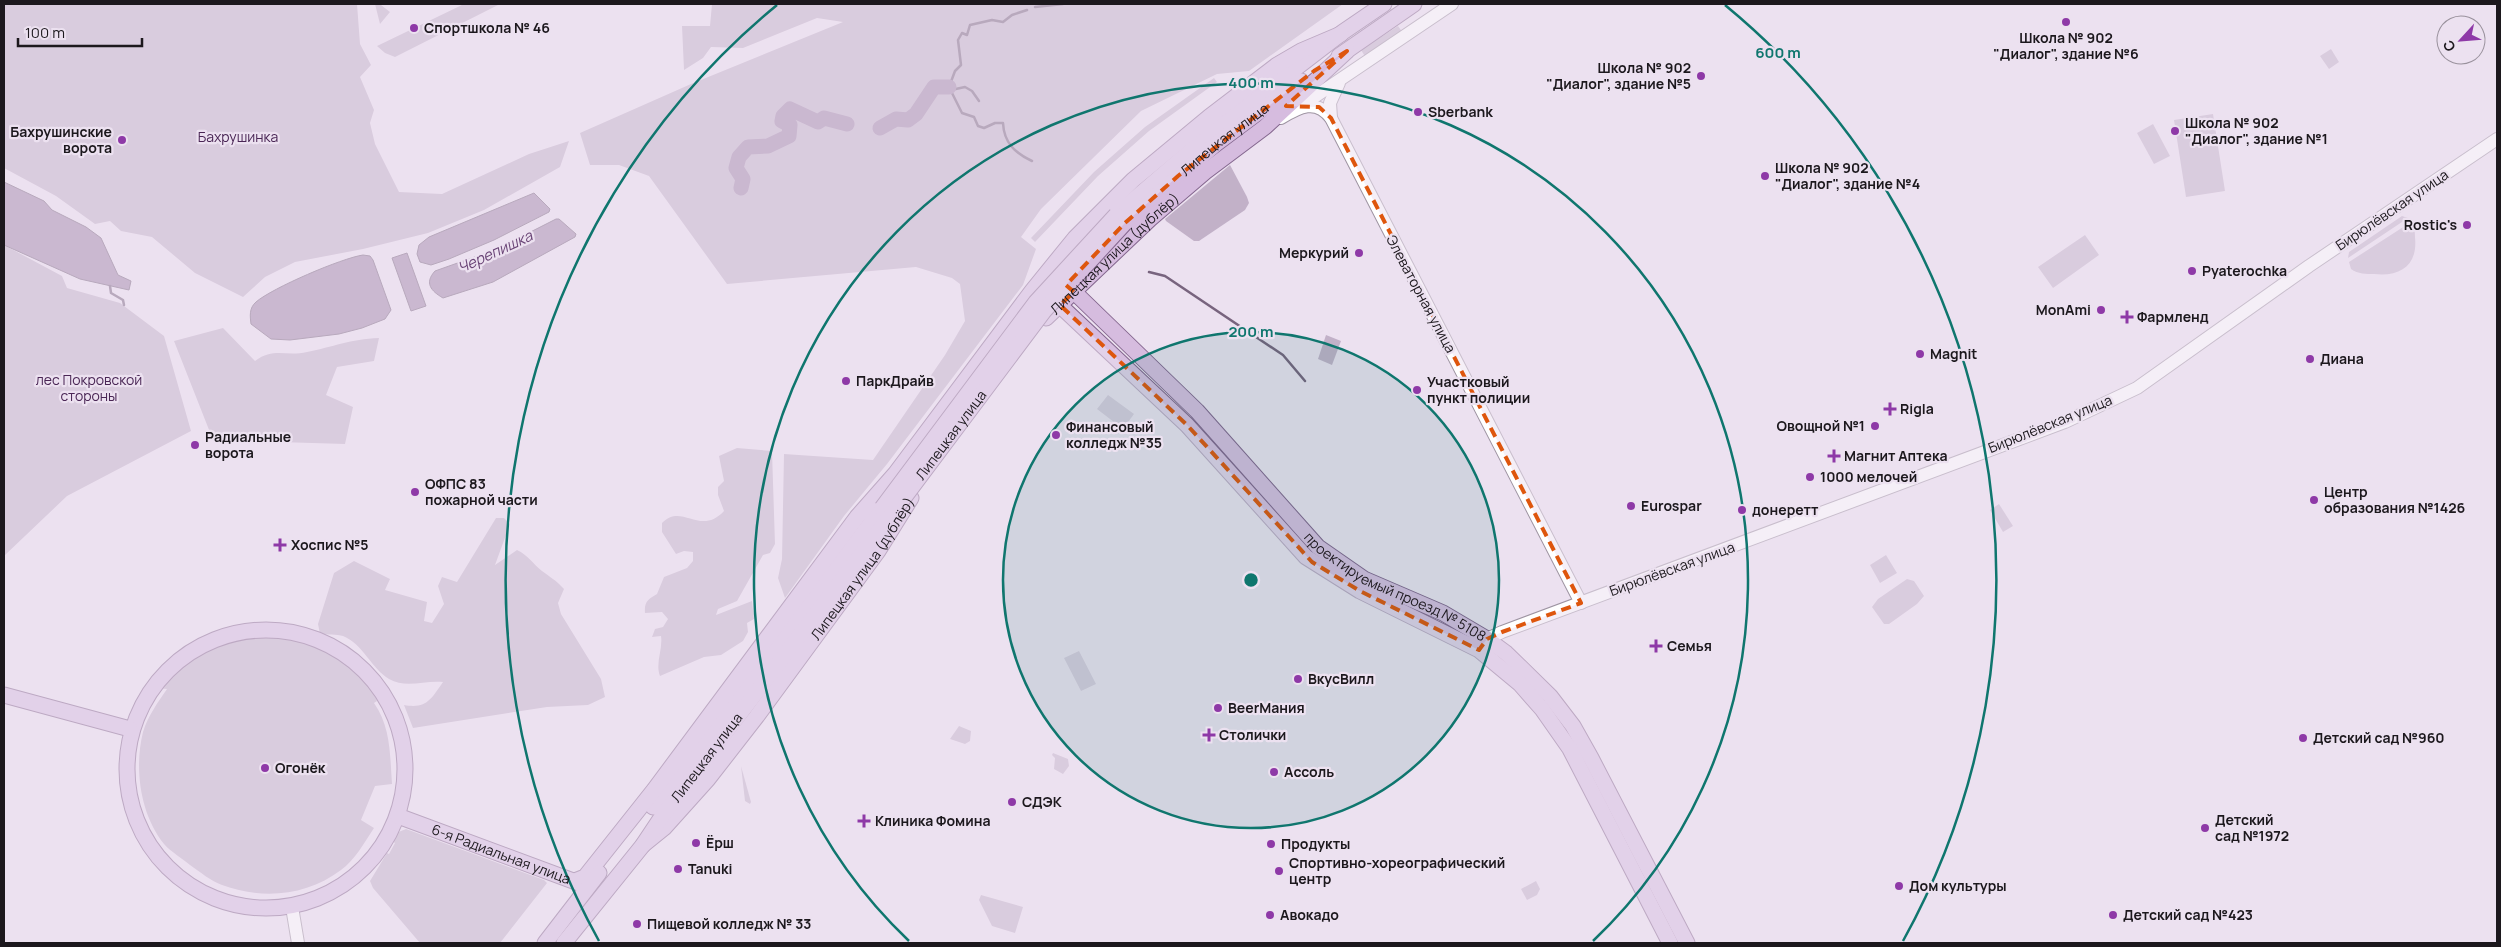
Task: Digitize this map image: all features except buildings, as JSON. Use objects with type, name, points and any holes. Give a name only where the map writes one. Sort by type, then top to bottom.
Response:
[{"type":"main road","name":"Липецкая улица","points":[[564,943],[643,845],[1036,302],[1210,134],[1341,34],[1384,4]]},
{"type":"main road","name":"Липецкая улица","points":[[1121,219],[1216,144],[1314,72],[1414,4]]},
{"type":"main road","name":"Липецкая улица (дублёр)","points":[[887,508],[1038,284],[1090,222],[1133,180],[1209,116],[1277,66],[1301,51],[1341,34]]},
{"type":"main road","name":"Липецкая улица (дублёр)","points":[[582,884],[857,517],[887,508],[985,394],[1038,326],[1150,219],[1205,172],[1265,127],[1347,51]]},
{"type":"main road","name":"проектируемый проезд № 5108","points":[[1050,268],[1197,411],[1318,547],[1364,579],[1443,613],[1483,645],[1520,684],[1542,709],[1564,741],[1670,943]]},
{"type":"main road","name":"проектируемый проезд № 5108","points":[[1038,284],[1186,425],[1306,557],[1360,591],[1483,645],[1506,653],[1550,696],[1573,726],[1687,943]]},
{"type":"main road","name":"Липецкая улица","points":[[545,943],[582,884],[628,836],[700,749],[887,508]]},
{"type":"main road","points":[[262,629],[280,630],[311,637],[356,662],[387,701],[398,727],[405,759],[403,794],[398,816],[368,869],[357,878],[320,898],[292,907],[261,907],[218,900],[154,854],[144,839],[127,797],[126,750],[130,729],[145,697],[158,679],[176,660],[199,646],[230,634],[262,629]]},
{"type":"main road","points":[[4,695],[130,729]]},
{"type":"main road","name":"Липецкая улица (дублёр)","points":[[628,836],[654,790]]},
{"type":"main road","name":"6-я Радиальная улица","points":[[398,816],[605,892]]},
{"type":"street","points":[[1265,127],[1341,80],[1452,4]]},
{"type":"street","points":[[1331,118],[1332,95],[1341,80]]},
{"type":"street","points":[[1297,108],[1306,106],[1319,107],[1331,118]]},
{"type":"street","name":"Элеваторная улица","points":[[1331,118],[1581,602]]},
{"type":"street","name":"Бирюлёвская улица","points":[[1483,645],[1502,632],[2065,422],[2128,392],[2183,356],[2309,266],[2497,139]]},
{"type":"street","points":[[1090,222],[1082,239],[1086,251],[1099,258],[1115,253]]},
{"type":"street","points":[[292,907],[298,943]]},
{"type":"highlighted area","points":[[1347,51],[1286,106],[1319,107],[1331,118],[1581,603],[1502,632],[1487,639],[1479,650],[1360,591],[1312,562],[1187,425],[1060,305],[1074,292],[1066,285],[1125,223],[1178,176],[1314,71]]},
{"type":"green space","name":"Бахрушинка","points":[[4,4],[357,4],[360,44],[371,65],[360,77],[374,110],[370,123],[375,144],[399,192],[442,194],[529,154],[569,141],[560,167],[484,210],[428,233],[363,249],[295,262],[265,277],[243,297],[195,273],[152,237],[121,231],[110,221],[95,224],[56,196],[4,168]]},
{"type":"green space","points":[[375,4],[382,4],[390,12],[380,24]]},
{"type":"green space","points":[[464,4],[500,4],[395,57],[385,53],[377,46]]},
{"type":"green space","points":[[712,4],[1343,4],[1249,71],[1217,74],[1141,111],[1041,209],[1021,237],[1036,249],[1023,285],[887,464],[844,516],[785,598],[778,578],[782,559],[784,454],[873,460],[945,355],[965,321],[960,284],[952,278],[916,267],[727,284],[649,176],[619,165],[590,165],[580,133],[691,84],[843,22],[817,18],[743,48],[711,47],[703,58],[684,70],[682,26],[710,26]]},
{"type":"green space","points":[[1398,26],[1403,33],[1366,58],[1361,50]]},
{"type":"green space","points":[[2331,49],[2339,62],[2329,69],[2320,56]]},
{"type":"green space","points":[[1214,78],[1217,82],[1149,131],[1098,176],[1035,242],[1031,238],[1094,172],[1145,127]]},
{"type":"green space","points":[[2213,114],[2225,191],[2186,197],[2174,120]]},
{"type":"green space","points":[[2153,124],[2170,156],[2154,164],[2137,133]]},
{"type":"green space","points":[[1230,165],[1249,203],[1245,210],[1199,241],[1194,241],[1166,221],[1165,219]]},
{"type":"green space","points":[[2402,216],[2408,218],[2348,258],[2349,252]]},
{"type":"green space","points":[[2411,222],[2415,231],[2415,247],[2414,255],[2406,267],[2400,271],[2384,274],[2362,273],[2351,269],[2349,262]]},
{"type":"green space","points":[[2085,235],[2099,255],[2053,288],[2038,267]]},
{"type":"green space","name":"лес Покровской стороны","points":[[4,245],[62,276],[67,288],[120,303],[164,336],[191,431],[67,496],[4,556]]},
{"type":"green space","points":[[223,328],[255,361],[268,354],[300,353],[379,338],[374,361],[337,367],[326,395],[353,407],[345,444],[213,440],[174,341]]},
{"type":"green space","points":[[1326,335],[1341,341],[1332,365],[1318,359]]},
{"type":"green space","points":[[1108,395],[1134,414],[1123,429],[1097,409]]},
{"type":"green space","points":[[737,448],[772,451],[775,544],[770,553],[763,555],[737,601],[718,609],[716,615],[752,601],[754,619],[747,623],[748,632],[743,641],[721,655],[704,657],[660,676],[658,666],[661,636],[652,637],[655,629],[663,627],[668,619],[662,612],[645,613],[645,606],[649,599],[657,594],[664,577],[687,568],[693,561],[693,552],[684,551],[676,554],[662,532],[662,523],[669,518],[677,516],[707,521],[724,511],[718,495],[718,487],[724,481],[719,456]]},
{"type":"green space","points":[[1999,504],[2013,526],[2003,532],[1990,510]]},
{"type":"green space","points":[[496,518],[504,518],[510,524],[495,565],[517,550],[564,589],[558,603],[561,614],[601,679],[605,697],[588,705],[547,707],[413,728],[404,705],[423,704],[431,698],[443,682],[409,684],[395,682],[377,669],[362,650],[350,640],[341,635],[320,634],[318,624],[334,573],[354,561],[390,579],[385,590],[427,602],[424,621],[432,623],[444,604],[438,586],[442,577],[457,582]]},
{"type":"green space","points":[[1886,555],[1897,573],[1880,583],[1870,565]]},
{"type":"green space","points":[[1907,579],[1914,581],[1924,596],[1917,604],[1889,624],[1884,624],[1872,607],[1878,599]]},
{"type":"green space","name":"Огонёк","points":[[251,635],[286,635],[321,647],[332,655],[343,659],[371,688],[377,701],[374,703],[384,722],[389,742],[392,784],[375,786],[361,820],[374,828],[359,851],[346,866],[328,879],[299,890],[284,893],[253,893],[222,885],[190,865],[167,847],[149,819],[144,805],[139,775],[140,746],[143,732],[150,715],[167,689],[156,688],[187,658],[212,647],[221,646],[235,638]]},
{"type":"green space","points":[[1079,651],[1096,684],[1081,691],[1064,658]]},
{"type":"green space","points":[[959,726],[971,731],[970,741],[965,744],[950,739]]},
{"type":"green space","points":[[1053,753],[1068,759],[1069,766],[1063,774],[1054,769],[1055,758],[1052,755]]},
{"type":"green space","points":[[741,766],[751,802],[750,804],[745,801]]},
{"type":"green space","points":[[406,829],[544,880],[547,883],[500,943],[420,943],[373,888],[370,881],[395,843],[392,841],[396,833]]},
{"type":"green space","points":[[1536,881],[1540,889],[1537,895],[1527,900],[1521,889]]},
{"type":"green space","points":[[981,895],[1023,907],[1015,933],[992,926],[979,900]]},
{"type":"water","points":[[4,182],[44,201],[52,210],[86,227],[101,238],[118,275],[131,281],[129,290],[80,279],[4,245]]},
{"type":"water","points":[[534,193],[550,209],[549,212],[494,240],[449,259],[431,265],[420,262],[417,254],[419,245],[429,237]]},
{"type":"water","points":[[559,219],[576,234],[575,237],[493,282],[443,298],[432,290],[430,279],[435,271],[497,249]]},
{"type":"water","points":[[407,253],[426,306],[411,311],[392,258]]},
{"type":"water","points":[[363,255],[370,256],[373,260],[391,310],[385,319],[339,334],[290,340],[271,339],[251,324],[251,309],[264,296],[324,267]]},
{"type":"waterway","points":[[1035,7],[1063,4]]},
{"type":"waterway","name":"Черепишка","points":[[1027,10],[1012,15],[1003,22],[992,20],[970,25],[967,35],[962,33],[958,40],[961,65],[955,71],[949,87],[962,113],[974,117],[978,126],[984,128],[995,123],[1003,123],[1008,142],[1016,151],[1032,161]]},
{"type":"waterway","name":"Черепишка","points":[[880,128],[896,119],[908,120],[916,114],[934,87],[949,87]]},
{"type":"waterway","points":[[951,90],[965,87],[972,91],[979,101]]},
{"type":"waterway","name":"Черепишка","points":[[741,188],[743,179],[736,168],[739,157],[748,147],[768,146],[789,136],[790,125],[782,121],[783,116],[790,109],[818,122],[824,118],[847,124]]},
{"type":"waterway","name":"Черепишка","points":[[1149,272],[1165,276],[1283,355],[1305,381]]},
{"type":"waterway","points":[[110,286],[111,293],[123,300],[124,305]]},
{"type":"place","name":"Школа № 902 \"Диалог\", здание №6","points":[[2066,22]]},
{"type":"place","name":"Спортшкола № 46","points":[[414,28]]},
{"type":"place","name":"Школа № 902 \"Диалог\", здание №5","points":[[1701,76]]},
{"type":"place","name":"Sberbank","points":[[1418,112]]},
{"type":"place","name":"Школа № 902 \"Диалог\", здание №1","points":[[2175,131]]},
{"type":"place","name":"Бахрушинские ворота","points":[[122,140]]},
{"type":"place","name":"Школа № 902 \"Диалог\", здание №4","points":[[1765,176]]},
{"type":"place","name":"Rostic's","points":[[2467,225]]},
{"type":"place","name":"Меркурий","points":[[1359,253]]},
{"type":"place","name":"Pyaterochka","points":[[2192,271]]},
{"type":"place","name":"MonAmi","points":[[2101,310]]},
{"type":"place","name":"Фармленд","points":[[2127,317]]},
{"type":"place","name":"Magnit","points":[[1920,354]]},
{"type":"place","name":"Диана","points":[[2310,359]]},
{"type":"place","name":"ПаркДрайв","points":[[846,381]]},
{"type":"place","name":"Участковый пункт полиции","points":[[1417,390]]},
{"type":"place","name":"Rigla","points":[[1890,409]]},
{"type":"place","name":"Овощной №1","points":[[1875,426]]},
{"type":"place","name":"Финансовый колледж №35","points":[[1056,435]]},
{"type":"place","name":"Радиальные ворота","points":[[195,445]]},
{"type":"place","name":"Магнит Аптека","points":[[1834,456]]},
{"type":"place","name":"1000 мелочей","points":[[1810,477]]},
{"type":"place","name":"ОФПС 83 пожарной части","points":[[415,492]]},
{"type":"place","name":"Центр образования №1426","points":[[2314,500]]},
{"type":"place","name":"Eurospar","points":[[1631,506]]},
{"type":"place","name":"донеретт","points":[[1742,510]]},
{"type":"place","name":"Хоспис №5","points":[[280,545]]},
{"type":"place","name":"Семья","points":[[1656,646]]},
{"type":"place","name":"ВкусВилл","points":[[1298,679]]},
{"type":"place","name":"BeerМания","points":[[1218,708]]},
{"type":"place","name":"Столички","points":[[1209,735]]},
{"type":"place","name":"Детский сад №960","points":[[2303,738]]},
{"type":"place","name":"Огонёк","points":[[265,768]]},
{"type":"place","name":"Ассоль","points":[[1274,772]]},
{"type":"place","name":"СДЭК","points":[[1012,802]]},
{"type":"place","name":"Клиника Фомина","points":[[864,821]]},
{"type":"place","name":"Детский сад №1972","points":[[2205,828]]},
{"type":"place","name":"Ёрш","points":[[696,843]]},
{"type":"place","name":"Продукты","points":[[1271,844]]},
{"type":"place","name":"Tanuki","points":[[678,869]]},
{"type":"place","name":"Спортивно-хореографический центр","points":[[1279,871]]},
{"type":"place","name":"Дом культуры","points":[[1899,886]]},
{"type":"place","name":"Авокадо","points":[[1270,915]]},
{"type":"place","name":"Детский сад №423","points":[[2113,915]]},
{"type":"place","name":"Пищевой колледж № 33","points":[[637,924]]}]
